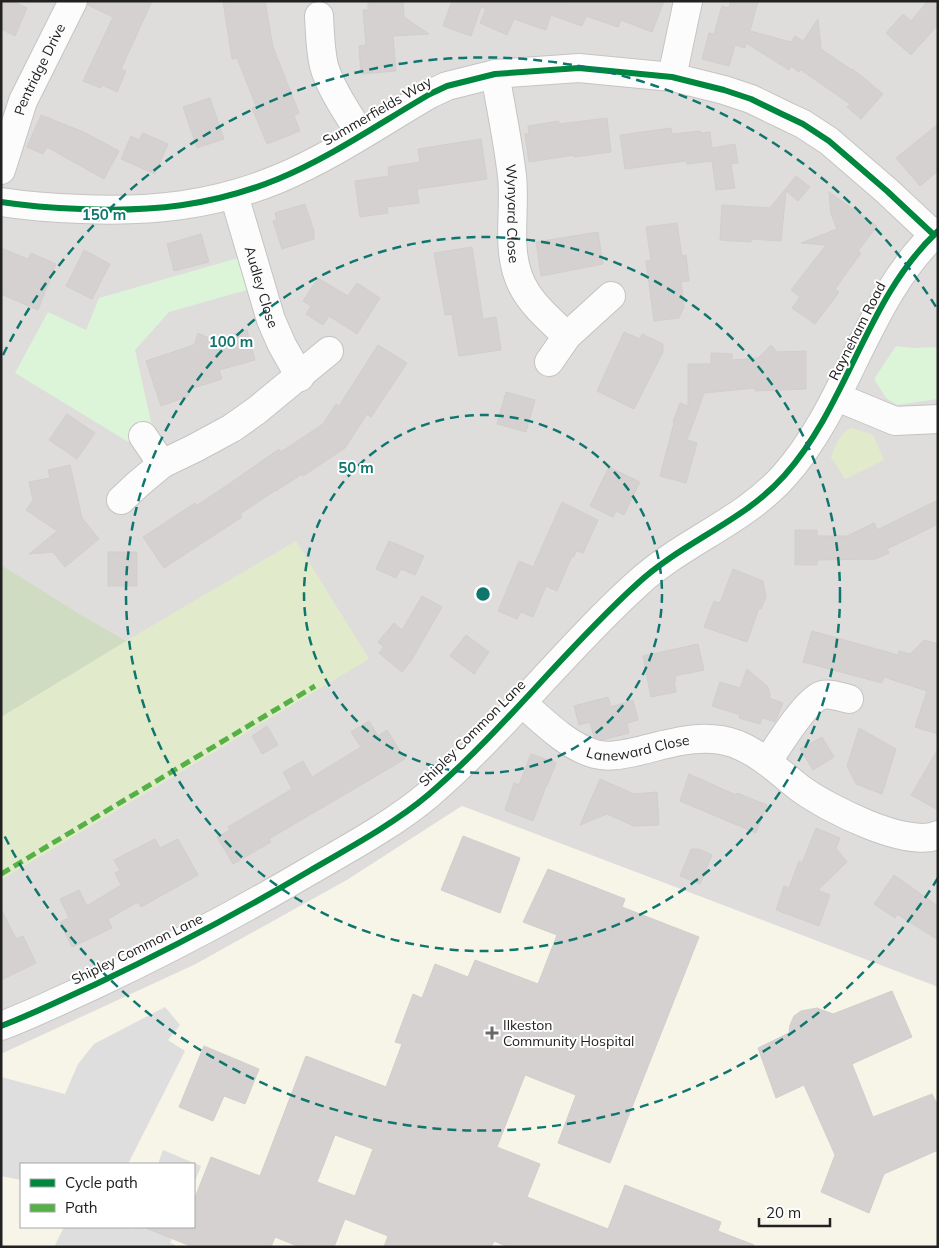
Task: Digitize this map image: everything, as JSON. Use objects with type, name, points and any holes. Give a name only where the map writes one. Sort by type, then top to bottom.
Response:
[{"type":"street","points":[[672,76],[688,1]]},
{"type":"street","name":"Pentridge Drive","points":[[1,170],[23,101],[70,2]]},
{"type":"street","points":[[318,16],[320,47],[325,68],[340,99],[361,134]]},
{"type":"street","name":"Summerfields Way","points":[[1,202],[63,208],[151,210],[190,205],[234,195],[280,178],[316,161],[430,94],[447,86],[495,74],[579,68],[672,76],[751,99],[803,124],[828,141],[855,162],[936,233]]},
{"type":"street","name":"Wynyard Close","points":[[495,74],[512,176],[512,247],[515,266],[522,285],[529,296],[539,309],[567,336]]},
{"type":"street","name":"Audley Close","points":[[234,195],[271,320],[282,345],[300,376]]},
{"type":"street","name":"Rayneham Road","points":[[837,396],[888,294],[900,276],[936,233]]},
{"type":"street","points":[[549,362],[567,336],[611,296]]},
{"type":"street","points":[[121,500],[162,464],[232,428],[330,352]]},
{"type":"street","points":[[837,396],[895,421],[938,419]]},
{"type":"street","name":"Shipley Common Lane","points":[[1,1026],[39,1012],[162,954],[254,904],[357,843],[427,796],[462,763],[616,602],[649,573],[682,550],[726,524],[747,509],[783,478],[807,447],[837,396]]},
{"type":"street","points":[[143,436],[162,464]]},
{"type":"street","points":[[768,761],[784,736],[816,699],[823,695],[830,695],[849,699]]},
{"type":"street","name":"Laneward Close","points":[[521,702],[574,745],[594,754],[618,756],[677,741],[702,738],[736,744],[768,761],[802,789],[845,815],[901,836],[920,838],[938,835]]},
{"type":"shaded area","points":[[1,1],[938,1],[938,987],[462,806],[347,880],[196,964],[1,1054]]},
{"type":"shaded area","name":"Ilkeston Community Hospital","points":[[462,806],[938,987],[938,1247],[1,1247],[1,1054],[196,964],[347,880]]},
{"type":"shaded area","points":[[165,1007],[180,1025],[168,1040],[185,1051],[129,1163],[20,1163],[20,1180],[1,1176],[1,1077],[65,1094],[78,1064],[94,1044]]},
{"type":"shaded area","points":[[163,1150],[194,1163],[158,1163]]},
{"type":"shaded area","points":[[195,1163],[201,1166],[195,1181]]},
{"type":"shaded area","points":[[64,1228],[177,1228],[170,1243],[180,1247],[54,1247]]},
{"type":"green space","points":[[238,258],[247,290],[169,312],[135,350],[152,426],[130,443],[15,373],[48,312],[86,330],[99,298]]},
{"type":"green space","points":[[896,346],[914,348],[938,347],[938,399],[897,405],[886,398],[874,379]]},
{"type":"green space","points":[[852,428],[873,435],[884,460],[845,479],[831,457],[841,436]]},
{"type":"green space","points":[[296,541],[369,659],[1,880],[1,717]]},
{"type":"green space","points":[[1,565],[126,641],[1,717]]},
{"type":"building","points":[[1,1],[13,1],[27,8],[15,36],[1,29]]},
{"type":"building","points":[[88,1],[152,1],[121,69],[126,71],[117,92],[102,85],[101,88],[83,81],[113,17],[88,5]]},
{"type":"building","points":[[223,1],[265,1],[273,47],[299,113],[294,116],[300,131],[267,144],[252,108],[256,106],[237,58],[232,59]]},
{"type":"building","points":[[368,1],[403,1],[404,17],[429,34],[393,36],[396,71],[361,74],[359,46],[366,45],[363,10],[368,10]]},
{"type":"building","points":[[452,1],[664,1],[652,32],[621,20],[618,27],[586,16],[582,26],[551,15],[546,30],[514,19],[507,35],[480,23],[486,9],[481,7],[471,36],[443,26]]},
{"type":"building","points":[[731,1],[758,1],[750,31],[791,42],[795,36],[803,41],[818,19],[821,49],[853,69],[883,94],[861,119],[847,107],[850,104],[801,70],[799,72],[791,66],[789,70],[746,43],[745,48],[735,45],[729,66],[702,59],[709,33],[714,34],[722,6],[729,8]]},
{"type":"building","points":[[928,1],[938,1],[938,25],[911,55],[886,33],[903,14],[911,21]]},
{"type":"building","points":[[210,98],[224,139],[197,148],[183,107]]},
{"type":"building","points":[[41,115],[86,133],[119,151],[104,179],[47,147],[43,154],[27,147]]},
{"type":"building","points":[[607,118],[611,152],[574,157],[574,155],[529,162],[525,134],[529,134],[528,126],[559,121],[559,124]]},
{"type":"building","points":[[938,124],[938,171],[920,186],[896,158]]},
{"type":"building","points":[[671,128],[672,134],[700,131],[701,133],[710,132],[712,148],[735,144],[738,163],[731,164],[735,188],[716,190],[712,161],[687,164],[686,161],[625,169],[620,135]]},
{"type":"building","points":[[143,133],[168,144],[155,174],[121,159],[131,136],[139,140]]},
{"type":"building","points":[[481,139],[487,179],[417,189],[419,203],[387,207],[388,213],[360,217],[355,181],[389,176],[388,167],[420,162],[418,149]]},
{"type":"building","points":[[796,176],[810,187],[798,201],[786,191],[781,241],[751,239],[751,242],[720,240],[722,205],[770,208]]},
{"type":"building","points":[[829,192],[877,226],[858,251],[861,253],[835,289],[839,292],[815,324],[792,308],[800,297],[791,290],[826,245],[801,243],[837,229],[831,214]]},
{"type":"building","points":[[305,204],[314,231],[314,239],[282,249],[273,221],[277,220],[275,213]]},
{"type":"building","points":[[677,223],[682,256],[686,255],[689,281],[681,282],[684,307],[679,318],[654,321],[646,261],[651,260],[646,227]]},
{"type":"building","points":[[598,232],[603,264],[541,276],[536,242]]},
{"type":"building","points":[[201,234],[209,262],[174,271],[167,244]]},
{"type":"building","points":[[472,247],[483,319],[496,317],[501,350],[459,356],[452,314],[445,315],[434,253]]},
{"type":"building","points":[[1,248],[28,259],[31,253],[56,264],[38,310],[1,294]]},
{"type":"building","points":[[84,250],[110,264],[92,299],[66,286]]},
{"type":"building","points":[[318,278],[348,296],[357,283],[380,298],[357,334],[329,316],[323,325],[306,314],[311,306],[303,301]]},
{"type":"building","points":[[247,330],[255,360],[219,370],[222,379],[187,390],[189,396],[161,406],[146,361],[194,345],[198,333],[213,340]]},
{"type":"building","points":[[624,332],[640,339],[642,334],[663,344],[663,352],[634,409],[597,391]]},
{"type":"building","points":[[378,345],[407,363],[371,417],[367,414],[345,448],[303,476],[302,474],[276,490],[240,514],[242,517],[164,568],[143,537],[195,503],[196,506],[279,449],[281,452],[323,424],[336,404],[339,406]]},
{"type":"building","points":[[771,345],[777,352],[806,351],[806,389],[755,391],[755,388],[704,393],[687,440],[697,443],[686,483],[660,476],[673,422],[680,403],[688,406],[688,364],[711,364],[711,353],[732,354],[732,360],[758,358]]},
{"type":"building","points":[[506,392],[535,400],[526,432],[497,424]]},
{"type":"building","points":[[67,414],[95,433],[77,459],[49,440]]},
{"type":"building","points":[[70,465],[82,518],[99,539],[65,567],[53,552],[29,554],[57,531],[26,510],[33,500],[29,482],[50,478],[48,470]]},
{"type":"building","points":[[609,467],[640,482],[624,515],[616,511],[613,517],[590,506]]},
{"type":"building","points":[[938,500],[938,524],[887,549],[889,553],[875,559],[817,560],[817,565],[795,565],[795,530],[817,530],[817,536],[847,536],[874,523],[877,530]]},
{"type":"building","points":[[562,502],[598,520],[583,553],[576,551],[574,557],[572,556],[557,591],[546,586],[533,617],[521,612],[517,619],[498,611],[519,561],[533,567]]},
{"type":"building","points":[[389,541],[424,556],[415,575],[401,569],[396,578],[376,569]]},
{"type":"building","points":[[108,552],[137,552],[137,586],[108,586]]},
{"type":"building","points":[[733,569],[763,581],[766,597],[761,609],[759,608],[747,642],[704,627],[714,601],[720,603]]},
{"type":"building","points":[[422,596],[442,607],[411,661],[402,672],[379,653],[384,647],[378,642],[394,623],[402,630]]},
{"type":"building","points":[[812,631],[898,655],[899,651],[910,654],[924,640],[938,644],[938,734],[915,727],[927,691],[884,677],[882,683],[803,662]]},
{"type":"building","points":[[466,635],[489,652],[474,674],[450,656]]},
{"type":"building","points":[[698,644],[704,670],[675,676],[676,692],[651,697],[643,656]]},
{"type":"building","points":[[747,669],[768,687],[769,698],[783,703],[775,722],[762,718],[760,724],[739,718],[740,715],[712,706],[720,682],[740,688]]},
{"type":"building","points":[[608,697],[611,707],[633,700],[638,720],[627,723],[629,733],[602,740],[594,737],[590,722],[579,725],[574,706]]},
{"type":"building","points":[[369,721],[378,736],[387,730],[405,759],[269,839],[271,842],[233,864],[217,837],[230,830],[228,827],[292,789],[283,772],[303,761],[312,777],[361,747],[351,732]]},
{"type":"building","points":[[267,726],[278,745],[262,754],[252,736]]},
{"type":"building","points":[[859,728],[896,749],[882,794],[856,784],[847,766]]},
{"type":"building","points":[[822,737],[834,757],[813,770],[800,749]]},
{"type":"building","points":[[938,749],[938,810],[911,795]]},
{"type":"building","points":[[531,754],[556,763],[533,821],[505,810],[514,783],[519,785]]},
{"type":"building","points":[[689,774],[736,795],[737,793],[767,805],[756,833],[680,801]]},
{"type":"building","points":[[600,779],[634,794],[657,792],[659,825],[634,826],[607,814],[580,825]]},
{"type":"building","points":[[816,828],[840,838],[836,848],[847,862],[818,890],[830,895],[819,926],[776,910],[784,886],[789,888],[799,861],[802,863]]},
{"type":"building","points":[[463,836],[520,858],[500,913],[441,890]]},
{"type":"building","points":[[155,839],[160,848],[178,839],[198,875],[141,907],[138,902],[108,919],[112,928],[72,947],[60,922],[69,918],[60,899],[79,890],[87,906],[121,885],[115,873],[120,870],[114,860]]},
{"type":"building","points":[[691,849],[699,849],[712,855],[700,884],[680,876]]},
{"type":"building","points":[[548,869],[625,899],[622,907],[699,937],[610,1163],[558,1143],[576,1095],[525,1075],[497,1147],[540,1164],[527,1197],[608,1229],[625,1185],[721,1222],[718,1231],[754,1245],[753,1247],[508,1247],[494,1241],[491,1247],[384,1247],[388,1236],[345,1219],[334,1247],[300,1247],[275,1237],[271,1247],[193,1247],[146,1228],[195,1228],[195,1197],[211,1157],[260,1176],[306,1056],[386,1087],[402,1044],[395,1042],[413,994],[422,998],[435,964],[468,977],[475,960],[538,984],[557,935],[523,922]],"holes":[[[335,1135],[373,1149],[355,1196],[317,1182]]]},
{"type":"building","points":[[894,875],[938,906],[938,940],[897,914],[895,918],[874,904]]},
{"type":"building","points":[[1,909],[16,939],[23,936],[36,963],[1,980]]},
{"type":"building","points":[[892,991],[912,1037],[852,1064],[873,1117],[932,1094],[938,1106],[938,1150],[884,1174],[869,1213],[821,1192],[835,1155],[804,1085],[776,1098],[758,1048],[789,1033],[794,1016],[801,1011],[817,1008],[833,1014]]},
{"type":"building","points":[[204,1046],[259,1069],[245,1104],[224,1096],[213,1121],[179,1107]]},
{"type":"marked path","points":[[1,874],[315,686]]},
{"type":"cycle path","points":[[1,202],[107,210],[157,208],[229,196],[278,179],[317,161],[430,94],[447,86],[495,74],[579,68],[672,77],[751,99],[803,124],[829,141],[934,235]]},
{"type":"cycle path","points":[[1,1026],[122,972],[231,916],[371,835],[428,795],[508,718],[584,636],[637,584],[673,556],[750,506],[784,476],[806,447],[825,416],[893,287],[913,258],[938,231]]},
{"type":"place","name":"Ilkeston Community Hospital","points":[[492,1033]]}]
